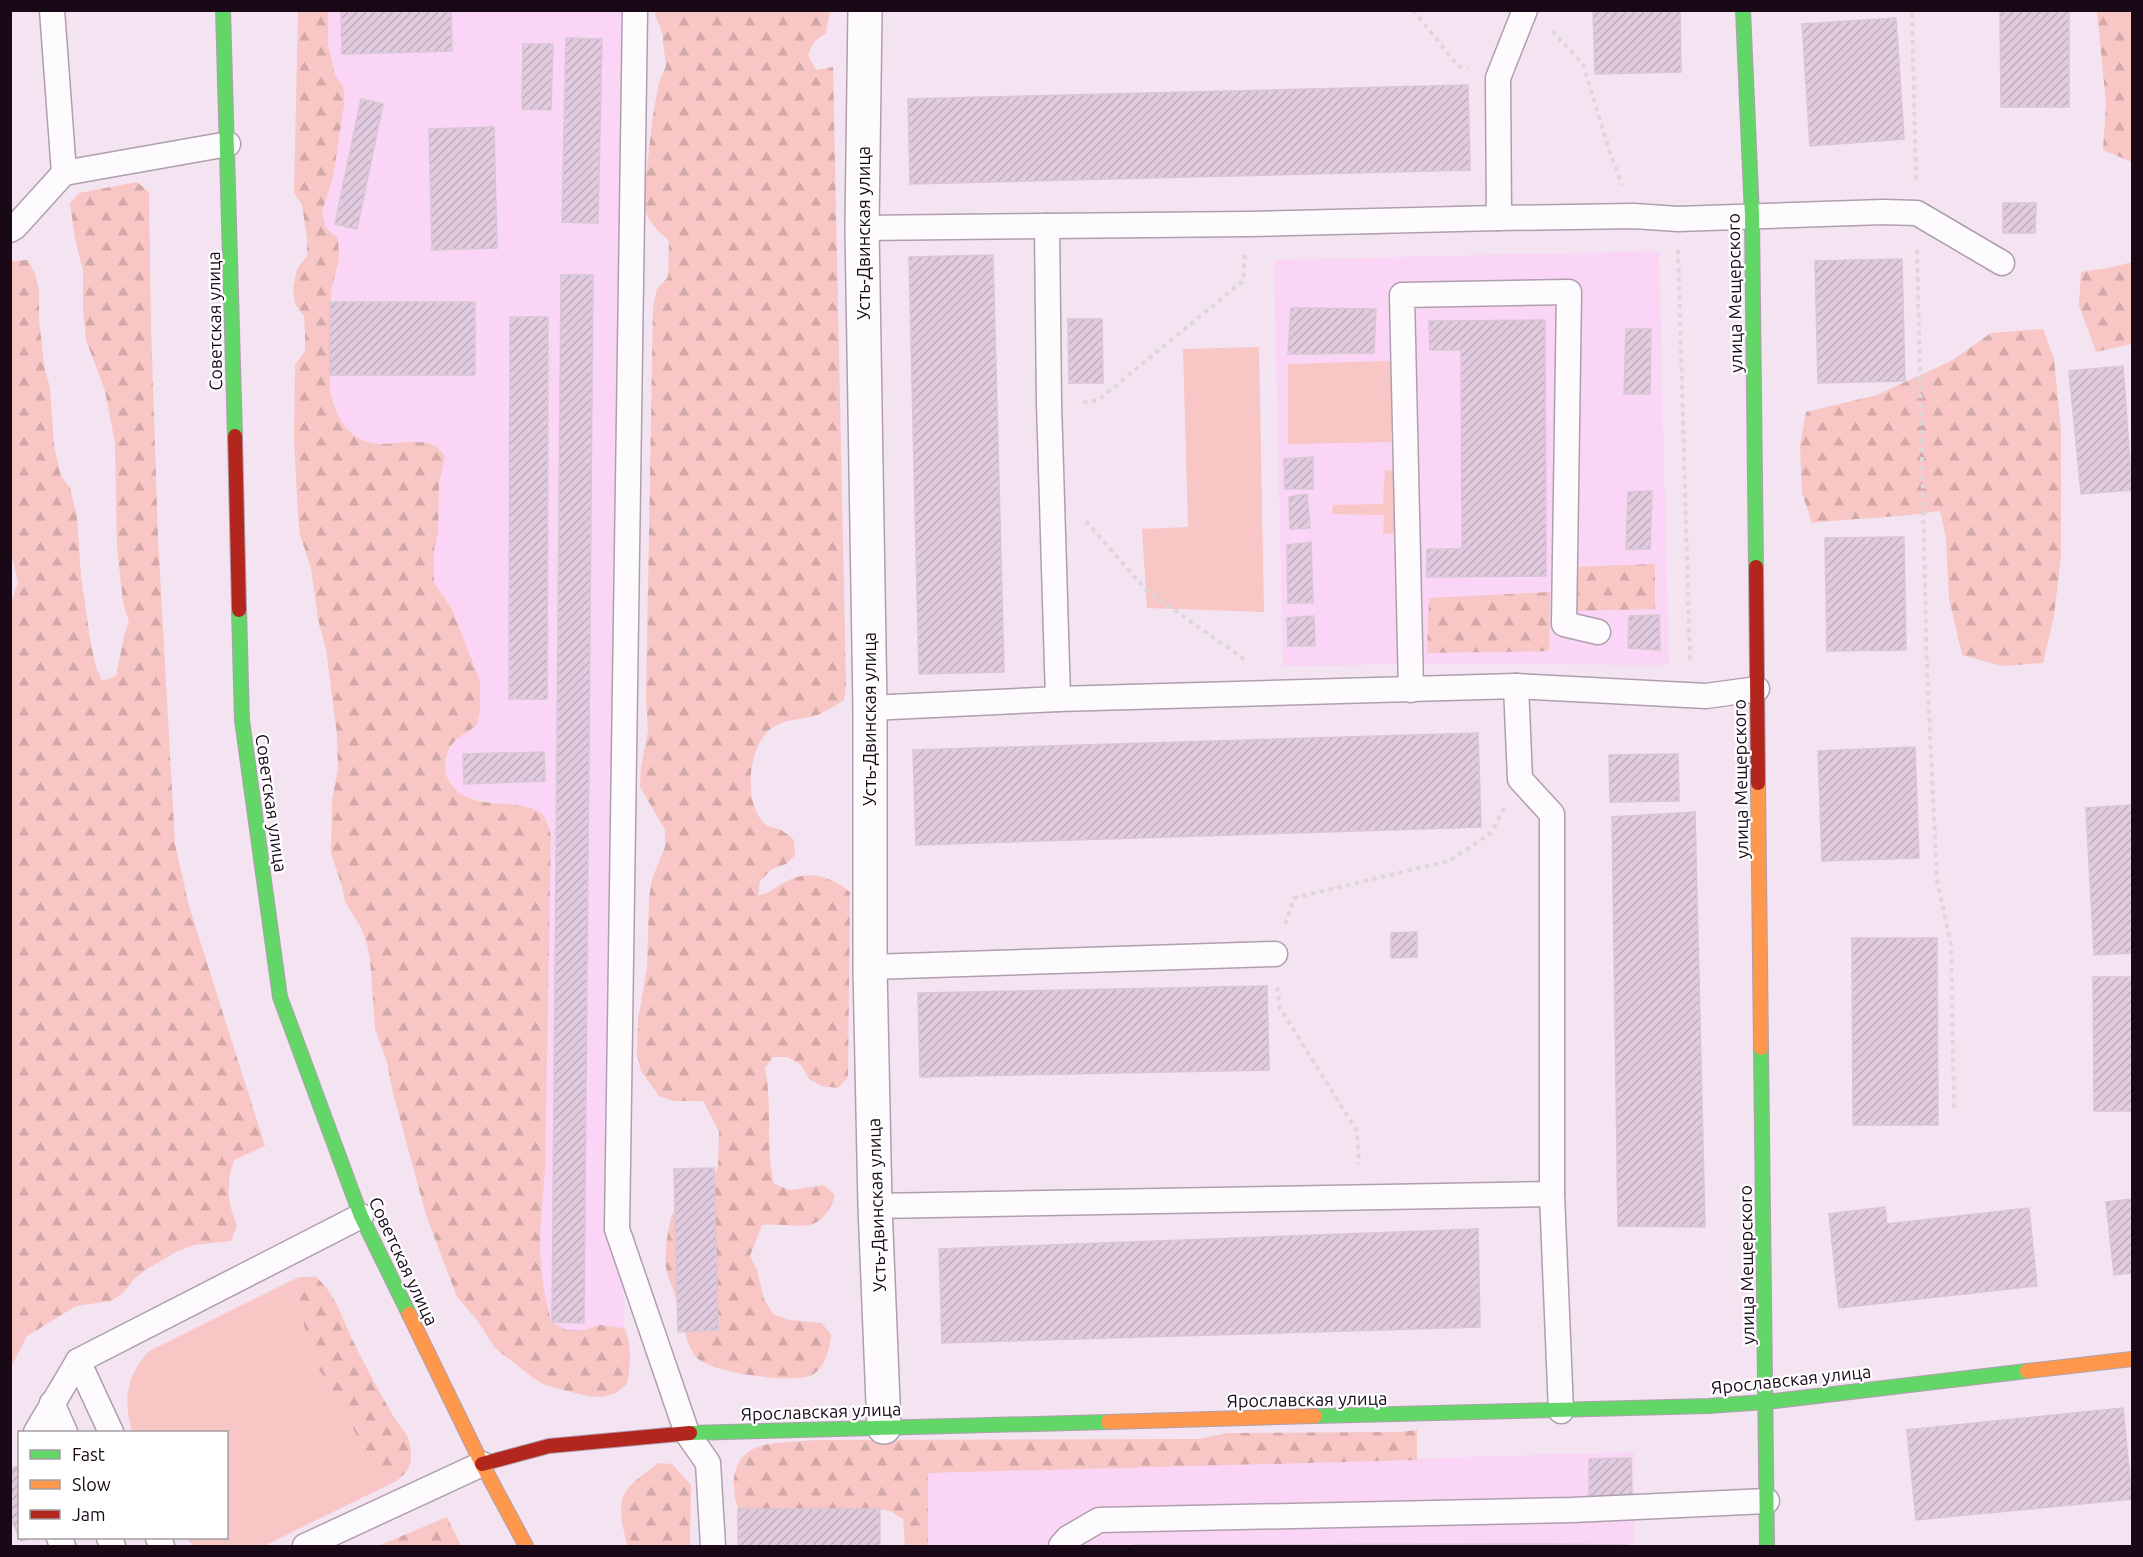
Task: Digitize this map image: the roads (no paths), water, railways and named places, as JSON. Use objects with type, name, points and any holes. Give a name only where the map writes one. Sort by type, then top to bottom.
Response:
[{"type":"street","name":"Советская улица","points":[[223,10],[242,720],[280,997],[361,1216],[482,1464],[526,1546]]},
{"type":"street","name":"улица Мещерского","points":[[1743,10],[1752,216],[1767,1546]]},
{"type":"street","name":"Усть-Двинская улица","points":[[865,11],[862,228],[870,708],[870,966],[875,1206],[884,1427]]},
{"type":"street","name":"Ярославская улица","points":[[482,1464],[549,1446],[687,1433],[1561,1411],[1766,1402],[2133,1359]]},
{"type":"lane","points":[[52,10],[64,173]]},
{"type":"lane","points":[[635,10],[617,1229],[687,1433],[708,1463],[713,1546]]},
{"type":"lane","points":[[865,11],[874,10]]},
{"type":"lane","points":[[1499,218],[1498,78],[1526,10]]},
{"type":"lane","points":[[10,230],[64,173],[228,144]]},
{"type":"lane","points":[[862,228],[1248,224],[1634,216],[1677,219],[1883,212],[1917,213],[2002,263]]},
{"type":"lane","points":[[1047,226],[1049,403],[1058,699]]},
{"type":"lane","points":[[1411,690],[1402,295],[1569,292],[1564,624],[1598,632]]},
{"type":"lane","points":[[1516,686],[1520,779],[1552,814],[1552,1194],[1561,1411]]},
{"type":"lane","points":[[870,708],[1058,699],[1516,686],[1690,696],[1757,689]]},
{"type":"lane","points":[[870,966],[1275,954]]},
{"type":"lane","points":[[875,1206],[1552,1194]]},
{"type":"lane","points":[[37,1431],[78,1361],[361,1216]]},
{"type":"lane","points":[[78,1361],[111,1431]]},
{"type":"lane","points":[[52,1403],[65,1431]]},
{"type":"lane","points":[[305,1546],[482,1464]]},
{"type":"lane","points":[[1061,1546],[1068,1538],[1099,1520],[1572,1510],[1767,1501]]}]
